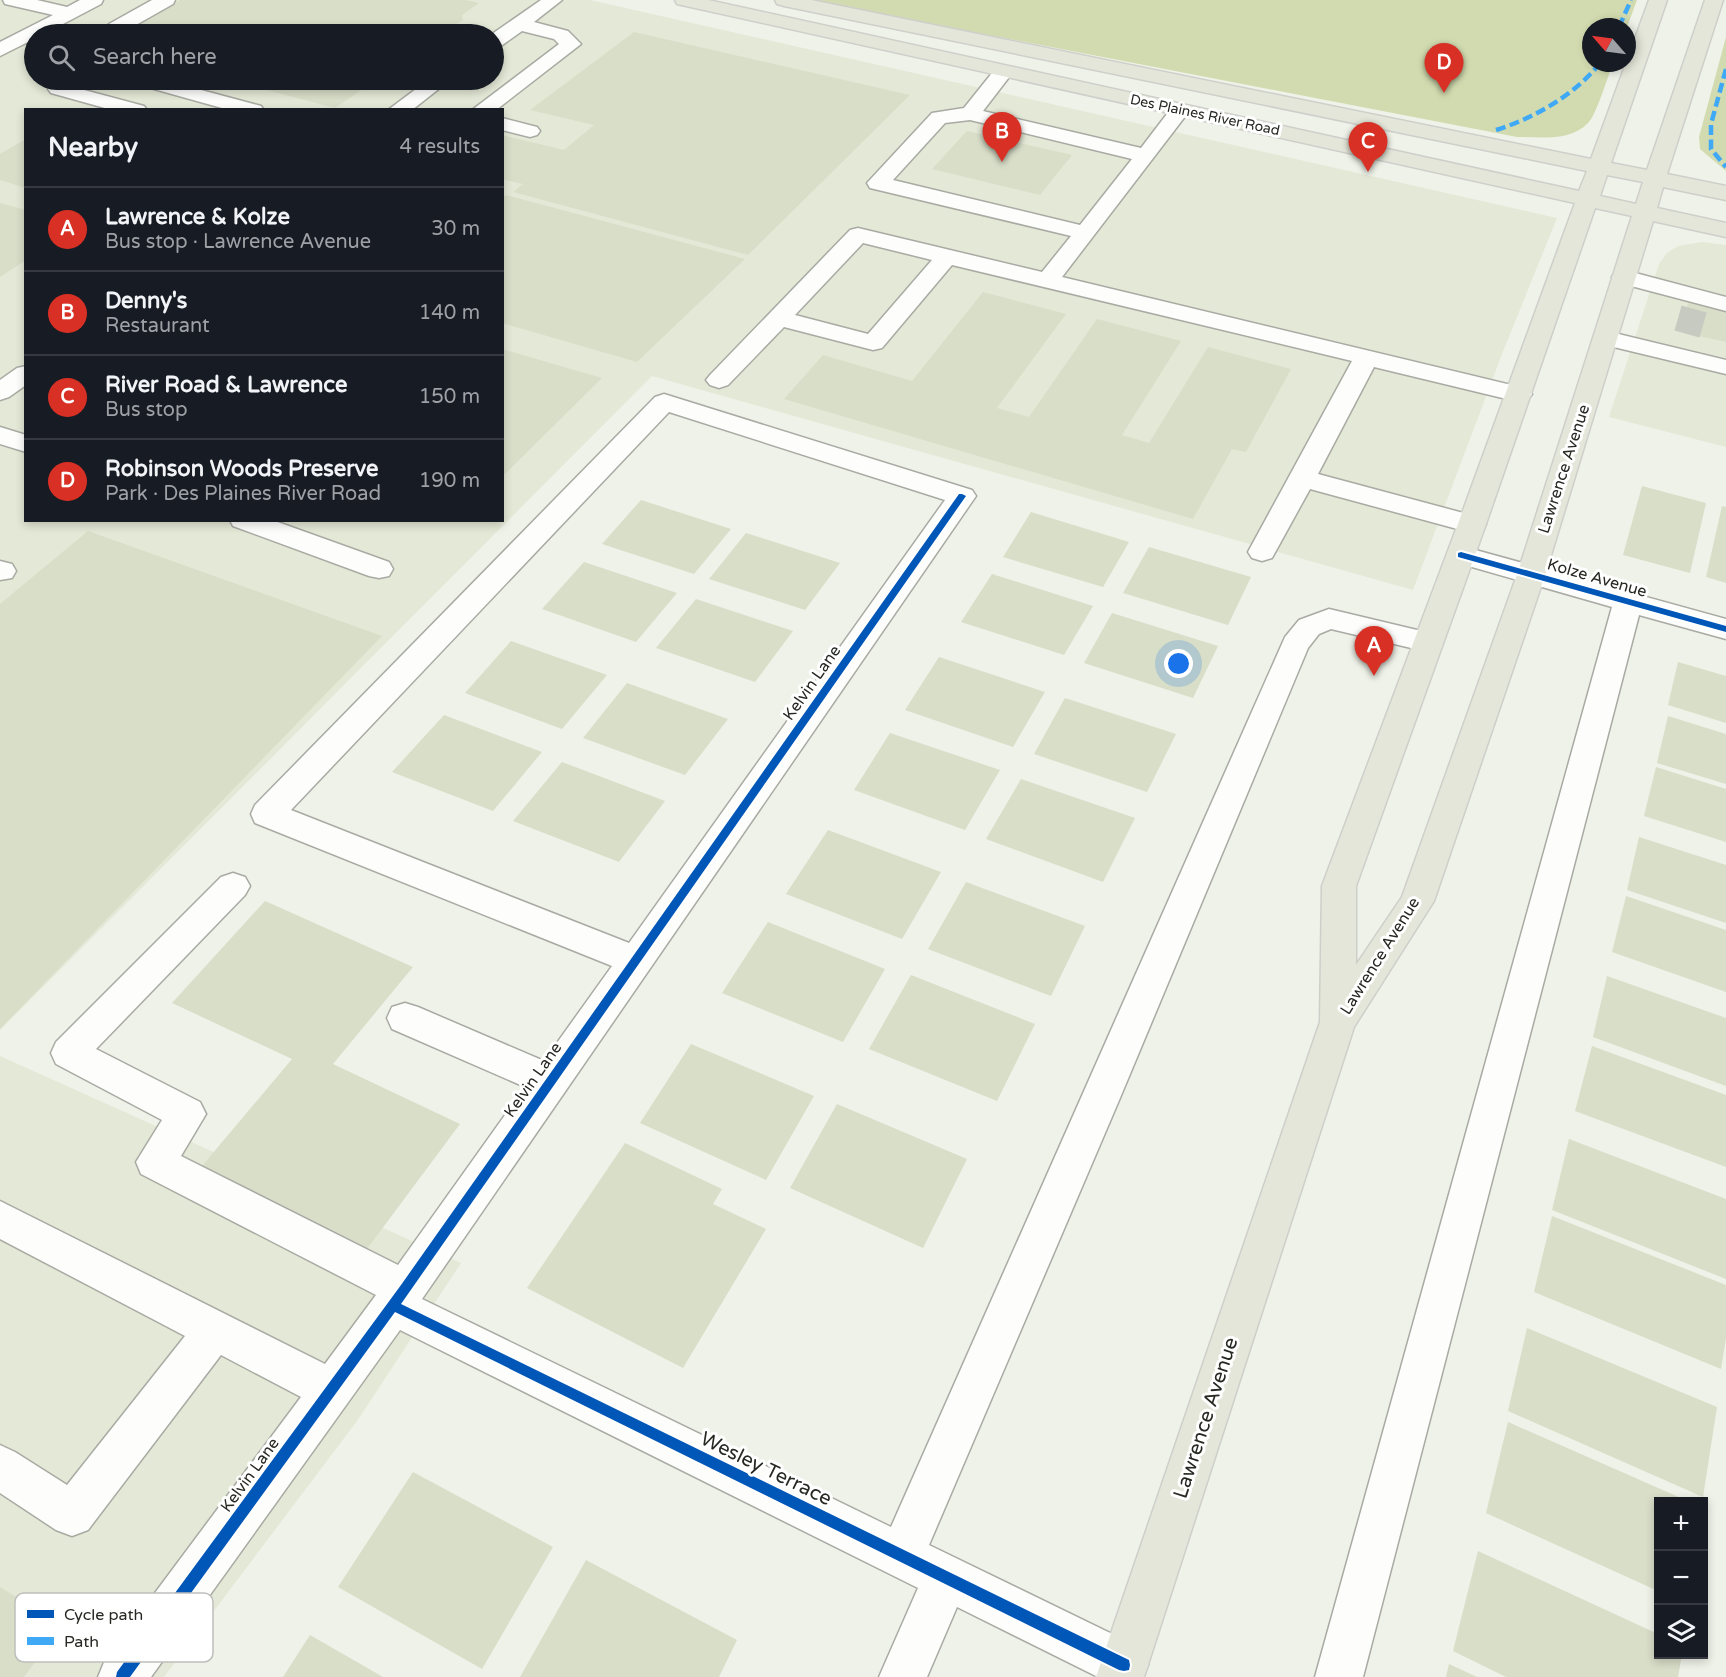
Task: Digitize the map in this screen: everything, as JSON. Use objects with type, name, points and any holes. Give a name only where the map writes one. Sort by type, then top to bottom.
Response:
[{"type":"main road","name":"Des Plaines River Road","points":[[684,0],[1726,230]]},
{"type":"main road","name":"Des Plaines River Road","points":[[784,0],[1726,193]]},
{"type":"main road","name":"Lawrence Avenue","points":[[1338,1022],[1339,886],[1519,394],[1658,0]]},
{"type":"main road","name":"Lawrence Avenue","points":[[1122,1671],[1338,1022],[1417,901],[1531,575],[1644,212],[1714,0]]},
{"type":"street","points":[[12,0],[70,13]]},
{"type":"street","points":[[49,24],[94,0]]},
{"type":"street","points":[[123,24],[166,0]]},
{"type":"street","points":[[517,0],[548,3]]},
{"type":"street","points":[[504,34],[548,3]]},
{"type":"street","points":[[485,108],[571,44],[561,35],[518,24]]},
{"type":"street","points":[[0,50],[24,37]]},
{"type":"street","points":[[970,114],[1003,72]]},
{"type":"street","points":[[62,90],[129,108]]},
{"type":"street","points":[[180,90],[248,108]]},
{"type":"street","points":[[404,106],[427,90]]},
{"type":"street","points":[[404,106],[432,107]]},
{"type":"street","points":[[1048,280],[1180,110]]},
{"type":"street","points":[[1085,233],[878,183],[939,117],[970,114],[1146,156]]},
{"type":"street","points":[[504,124],[530,131]]},
{"type":"street","points":[[720,380],[858,235],[1519,394]]},
{"type":"street","points":[[779,318],[873,343],[946,256]]},
{"type":"street","points":[[1624,277],[1697,301],[1726,304]]},
{"type":"street","points":[[1606,338],[1684,345],[1726,367]]},
{"type":"street","points":[[1262,552],[1367,357]]},
{"type":"street","points":[[0,392],[24,375]]},
{"type":"street","name":"Kelvin Lane","points":[[183,1593],[399,1297],[962,496],[664,402],[267,814],[635,960]]},
{"type":"street","points":[[0,435],[24,443]]},
{"type":"street","points":[[1302,478],[1472,524]]},
{"type":"street","points":[[249,522],[379,569]]},
{"type":"street","name":"Kolze Avenue","points":[[1461,555],[1726,629]]},
{"type":"street","points":[[1339,1677],[1628,602]]},
{"type":"street","points":[[901,1556],[1101,1098],[1295,644],[1310,627],[1329,618],[1428,642]]},
{"type":"street","name":"Wesley Terrace","points":[[233,886],[69,1053],[187,1113],[155,1162],[399,1297],[1122,1671]]},
{"type":"street","points":[[405,1018],[550,1081]]},
{"type":"street","points":[[0,1219],[331,1390]]},
{"type":"street","points":[[0,1467],[72,1514],[215,1330]]},
{"type":"street","points":[[903,1677],[946,1578]]},
{"type":"street","name":"Kelvin Lane","points":[[122,1677],[133,1662]]},
{"type":"shaded area","points":[[0,0],[590,0],[1557,218],[1502,354],[1413,590],[652,376],[0,1030]]},
{"type":"shaded area","points":[[1702,242],[1726,245],[1726,447],[1609,417],[1659,264],[1667,253],[1678,246]]},
{"type":"shaded area","points":[[0,1056],[461,1263],[357,1421],[213,1612],[213,1593],[15,1593],[15,1662],[175,1662],[164,1677],[0,1677]]},
{"type":"green space","points":[[807,0],[1637,0],[1630,18],[1582,18],[1582,72],[1610,72],[1588,123],[1581,129],[1564,136],[1517,137]]},
{"type":"green space","points":[[1726,37],[1726,171],[1700,149],[1699,137]]},
{"type":"building","points":[[180,0],[465,0],[479,3],[462,15],[463,20],[457,24],[137,24]]},
{"type":"building","points":[[634,32],[910,95],[748,255],[513,192],[523,184],[504,179],[504,135],[564,150],[594,125],[530,110]]},
{"type":"building","points":[[266,90],[361,90],[335,108]]},
{"type":"building","points":[[967,131],[1072,155],[1040,195],[932,169]]},
{"type":"building","points":[[24,140],[24,187],[0,180],[0,154]]},
{"type":"building","points":[[506,195],[745,259],[637,362],[504,324],[504,196]]},
{"type":"building","points":[[0,203],[24,209],[24,261],[0,277]]},
{"type":"building","points":[[983,292],[1066,314],[997,408],[1029,417],[1097,319],[1181,341],[1122,435],[1149,443],[1208,347],[1291,369],[1246,452],[1232,449],[1193,519],[784,399],[823,355],[912,381]]},
{"type":"building","points":[[1688,303],[1726,311],[1726,342],[1681,332]]},
{"type":"building","points":[[504,350],[602,378],[504,475]]},
{"type":"building","points":[[1642,486],[1706,503],[1690,573],[1623,555]]},
{"type":"building","points":[[641,500],[731,529],[694,574],[602,544]]},
{"type":"building","points":[[1722,506],[1726,507],[1726,583],[1706,577]]},
{"type":"building","points":[[1031,512],[1129,542],[1103,587],[1003,557]]},
{"type":"building","points":[[88,531],[382,636],[0,1029],[0,604]]},
{"type":"building","points":[[746,533],[840,563],[805,610],[709,579]]},
{"type":"building","points":[[1149,547],[1251,577],[1228,625],[1123,593]]},
{"type":"building","points":[[584,562],[677,593],[636,642],[542,609]]},
{"type":"building","points":[[992,574],[1093,606],[1064,655],[961,622]]},
{"type":"building","points":[[696,599],[793,631],[755,682],[656,648]]},
{"type":"building","points":[[1112,613],[1218,646],[1193,698],[1084,663]]},
{"type":"building","points":[[511,641],[607,675],[562,729],[465,693]]},
{"type":"building","points":[[939,657],[1045,692],[1013,747],[905,710]]},
{"type":"building","points":[[1678,662],[1726,676],[1726,723],[1668,705]]},
{"type":"building","points":[[627,683],[728,719],[685,775],[583,738]]},
{"type":"building","points":[[1065,698],[1176,734],[1147,792],[1034,754]]},
{"type":"building","points":[[444,715],[542,752],[493,811],[392,772]]},
{"type":"building","points":[[1668,716],[1726,734],[1726,784],[1657,763]]},
{"type":"building","points":[[890,733],[1000,770],[965,830],[854,790]]},
{"type":"building","points":[[562,762],[665,801],[619,862],[513,821]]},
{"type":"building","points":[[1656,767],[1726,789],[1726,842],[1644,816]]},
{"type":"building","points":[[1021,779],[1135,818],[1103,882],[986,839]]},
{"type":"building","points":[[828,830],[941,872],[902,939],[786,894]]},
{"type":"building","points":[[1639,837],[1726,865],[1726,923],[1627,890]]},
{"type":"building","points":[[966,882],[1085,926],[1051,996],[928,949]]},
{"type":"building","points":[[1626,896],[1726,930],[1726,992],[1612,952]]},
{"type":"building","points":[[265,901],[413,967],[333,1064],[460,1124],[367,1249],[202,1166],[292,1059],[172,1003]]},
{"type":"building","points":[[768,922],[885,969],[843,1042],[722,993]]},
{"type":"building","points":[[911,975],[1035,1024],[997,1101],[869,1049]]},
{"type":"building","points":[[1607,976],[1726,1018],[1726,1086],[1593,1037]]},
{"type":"building","points":[[691,1044],[814,1096],[766,1180],[640,1123]]},
{"type":"building","points":[[1592,1046],[1726,1095],[1726,1167],[1575,1111]]},
{"type":"building","points":[[837,1104],[967,1159],[923,1248],[790,1188]]},
{"type":"building","points":[[1569,1139],[1726,1199],[1726,1279],[1552,1210]]},
{"type":"building","points":[[625,1143],[722,1189],[713,1204],[766,1229],[683,1368],[527,1288]]},
{"type":"building","points":[[1552,1216],[1726,1285],[1726,1338],[1721,1369],[1534,1292]]},
{"type":"building","points":[[1527,1328],[1717,1407],[1703,1497],[1508,1411]]},
{"type":"building","points":[[1508,1422],[1679,1497],[1654,1497],[1654,1589],[1486,1513]]},
{"type":"building","points":[[413,1472],[553,1547],[482,1669],[338,1587]]},
{"type":"building","points":[[1478,1551],[1654,1632],[1654,1659],[1681,1659],[1678,1677],[1506,1677],[1453,1651]]},
{"type":"building","points":[[586,1560],[737,1640],[719,1677],[520,1677]]},
{"type":"building","points":[[0,1587],[15,1596],[15,1662],[35,1662],[24,1677],[0,1677]]},
{"type":"building","points":[[310,1635],[383,1677],[283,1677]]},
{"type":"building","points":[[1449,1664],[1477,1677],[1446,1677]]},
{"type":"tunnel","points":[[1687,334],[1695,306]]},
{"type":"marked path","points":[[1623,18],[1631,0]]},
{"type":"marked path","points":[[1726,69],[1711,124],[1711,149],[1726,167]]},
{"type":"marked path","points":[[1496,130],[1522,120],[1553,103],[1593,72]]},
{"type":"cycle path","points":[[183,1593],[405,1289],[962,496]]},
{"type":"cycle path","points":[[1461,555],[1726,629]]},
{"type":"cycle path","points":[[392,1305],[1124,1665]]},
{"type":"cycle path","points":[[122,1677],[133,1662]]},
{"type":"place","name":"Robinson Woods Preserve","points":[[1444,93]]},
{"type":"place","name":"Denny's","points":[[1002,162]]},
{"type":"place","name":"River Road & Lawrence","points":[[1368,172]]},
{"type":"place","name":"Lawrence & Kolze","points":[[1374,676]]}]
